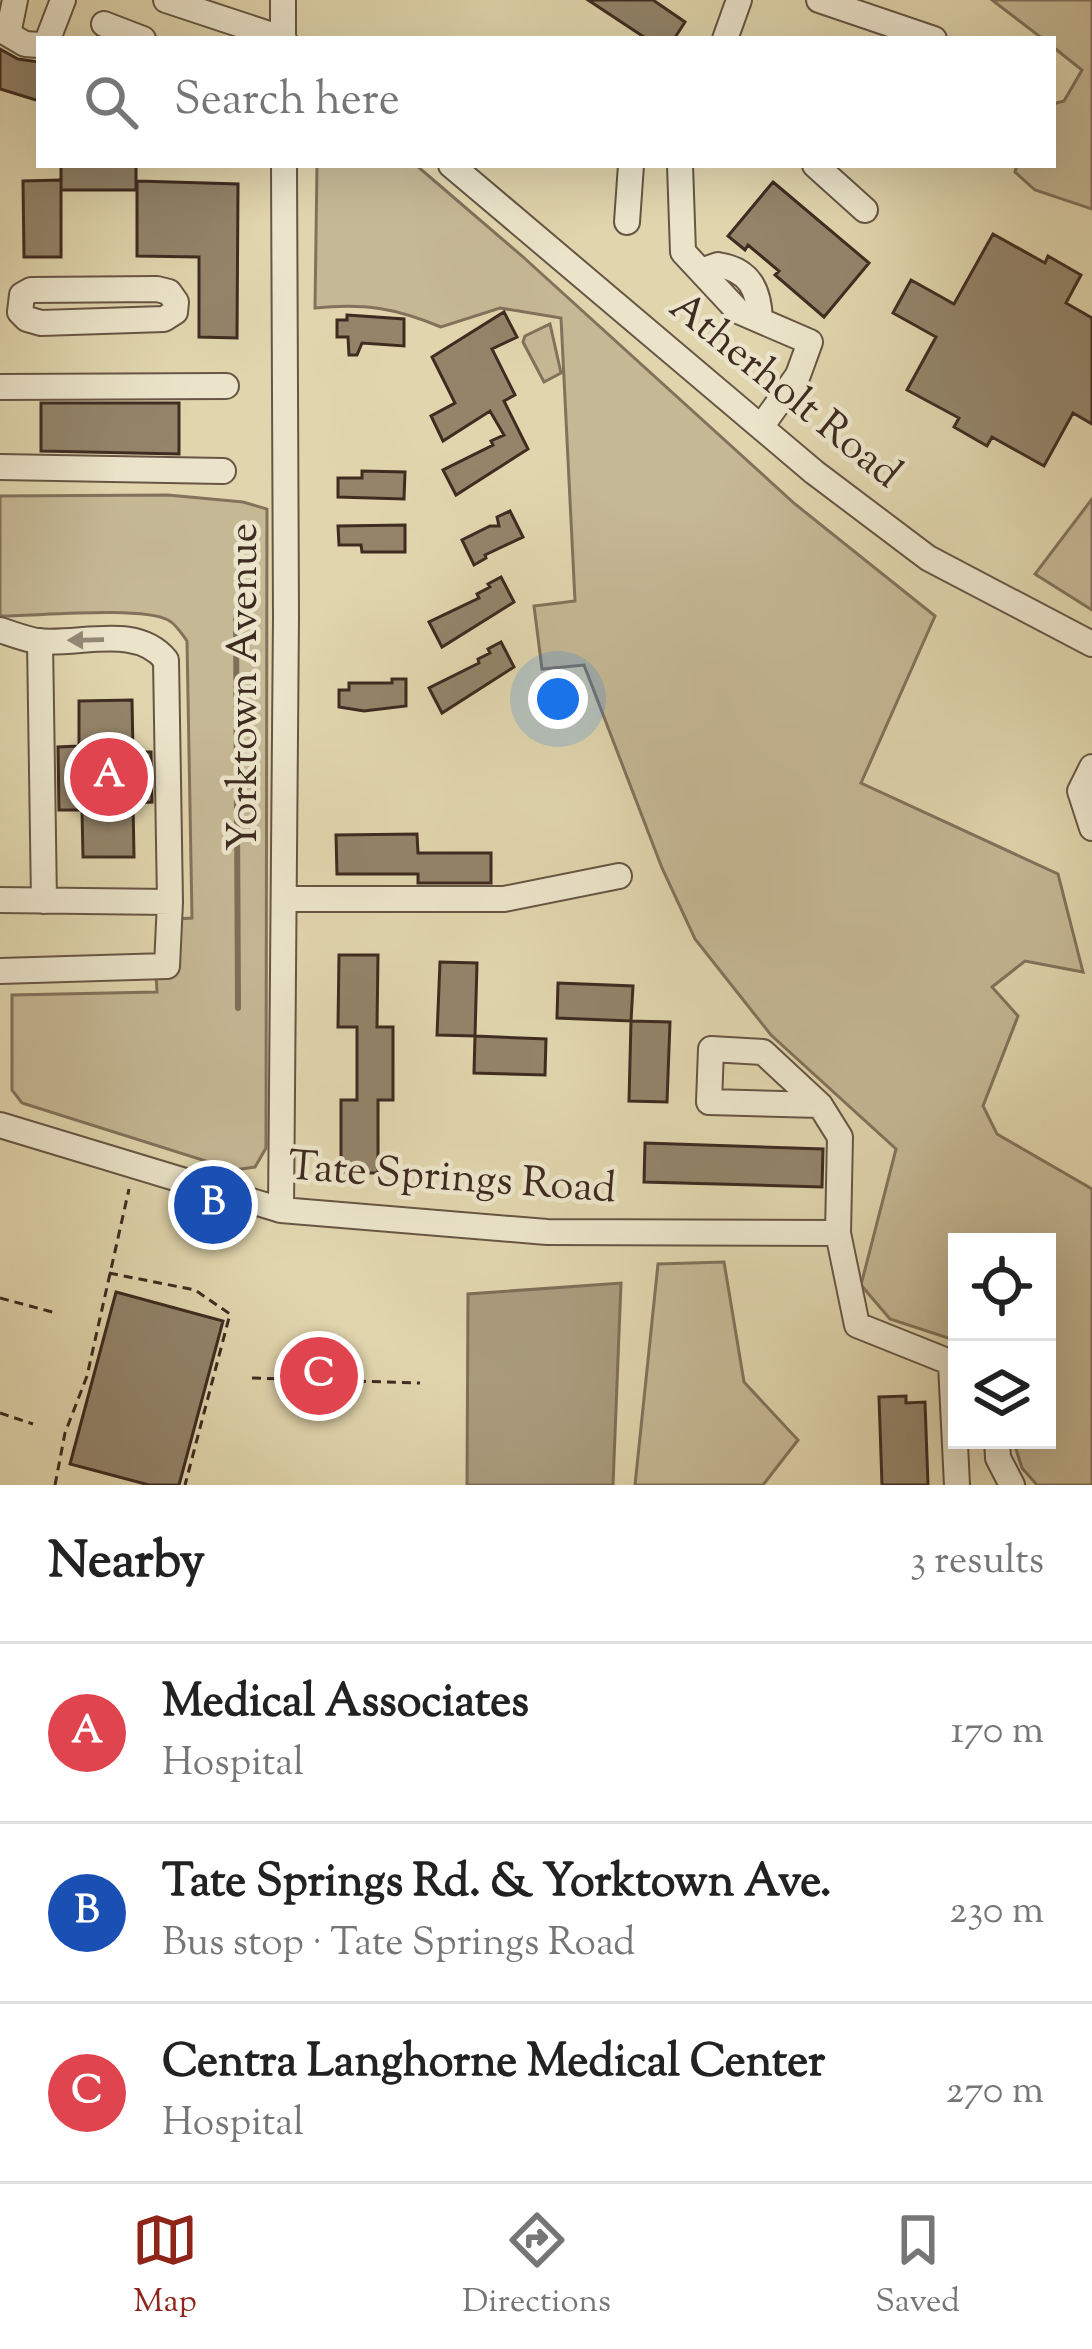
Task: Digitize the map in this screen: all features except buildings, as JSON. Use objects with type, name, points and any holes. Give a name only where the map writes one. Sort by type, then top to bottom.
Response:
[{"type":"street","points":[[15,0],[8,34],[36,45]]},
{"type":"street","points":[[48,36],[63,0]]},
{"type":"street","points":[[166,0],[274,36]]},
{"type":"street","points":[[283,0],[283,36]]},
{"type":"street","points":[[726,36],[739,0]]},
{"type":"street","points":[[819,0],[925,36]]},
{"type":"street","points":[[105,21],[137,36]]},
{"type":"street","name":"Yorktown Avenue","points":[[281,1210],[284,168]]},
{"type":"street","name":"Atherholt Road","points":[[455,168],[761,427],[928,558],[1092,644]]},
{"type":"street","points":[[627,222],[631,168]]},
{"type":"street","points":[[680,168],[683,252],[738,311],[810,342],[798,375],[761,427]]},
{"type":"street","points":[[818,168],[865,210]]},
{"type":"street","points":[[157,289],[173,296],[177,307],[171,316],[154,321],[41,323],[23,316],[10,303],[31,290],[157,289]]},
{"type":"street","points":[[0,387],[226,386]]},
{"type":"street","points":[[0,467],[223,471]]},
{"type":"street","points":[[0,630],[40,641],[134,639],[157,648],[166,660],[170,902],[167,967],[0,971]]},
{"type":"street","points":[[40,641],[44,901]]},
{"type":"street","points":[[1092,767],[1080,791],[1092,828]]},
{"type":"street","points":[[284,899],[504,899],[619,876]]},
{"type":"street","points":[[0,900],[170,902]]},
{"type":"street","points":[[820,1106],[840,1137],[838,1233],[856,1325],[948,1362]]},
{"type":"street","name":"Tate Springs Road","points":[[0,1125],[281,1210],[548,1232],[838,1233]]},
{"type":"street","points":[[956,1449],[957,1485]]},
{"type":"street","points":[[998,1449],[1012,1485]]},
{"type":"path","points":[[66,1485],[55,1484],[61,1451],[87,1376],[129,1188]]},
{"type":"path","points":[[109,1273],[195,1290],[230,1314],[185,1485]]},
{"type":"path","points":[[0,1298],[56,1313]]},
{"type":"path","points":[[252,1378],[420,1383]]},
{"type":"path","points":[[0,1413],[33,1424]]},
{"type":"path","points":[[61,1451],[73,1455]]},
{"type":"shaded area","points":[[992,0],[1092,0],[1092,209],[1035,190],[1015,172],[1016,168],[1056,168],[1056,103],[1064,101],[1082,70],[1056,49],[1056,36],[1039,36]]},
{"type":"shaded area","points":[[317,168],[419,168],[795,504],[935,616],[861,783],[1058,874],[1083,972],[1025,961],[992,987],[1018,1016],[983,1106],[997,1134],[1092,1189],[1092,1485],[1037,1485],[1022,1468],[1016,1449],[1056,1449],[1056,1233],[948,1233],[948,1338],[890,1319],[861,1285],[896,1149],[771,1035],[695,939],[662,868],[584,665],[542,669],[534,606],[575,601],[561,318],[500,308],[441,327],[380,308],[315,308]]},
{"type":"shaded area","points":[[550,324],[561,373],[544,382],[523,342],[525,336]]},
{"type":"shaded area","points":[[168,495],[267,509],[266,1148],[255,1167],[234,1170],[22,1103],[12,1090],[12,995],[157,992],[156,975],[176,919],[192,918],[187,641],[171,622],[155,616],[0,616],[0,496]]},
{"type":"shaded area","points":[[1092,499],[1092,610],[1035,574]]},
{"type":"shaded area","points":[[724,1262],[744,1382],[798,1440],[763,1485],[635,1485],[658,1264]]},
{"type":"shaded area","points":[[621,1283],[613,1485],[467,1485],[468,1294]]},
{"type":"waterway","points":[[236,616],[238,1008]]},
{"type":"place","name":"Medical Associates","points":[[109,777]]},
{"type":"place","name":"Tate Springs Rd. & Yorktown Ave.","points":[[213,1205]]},
{"type":"place","name":"Centra Langhorne Medical Center","points":[[319,1376]]}]
